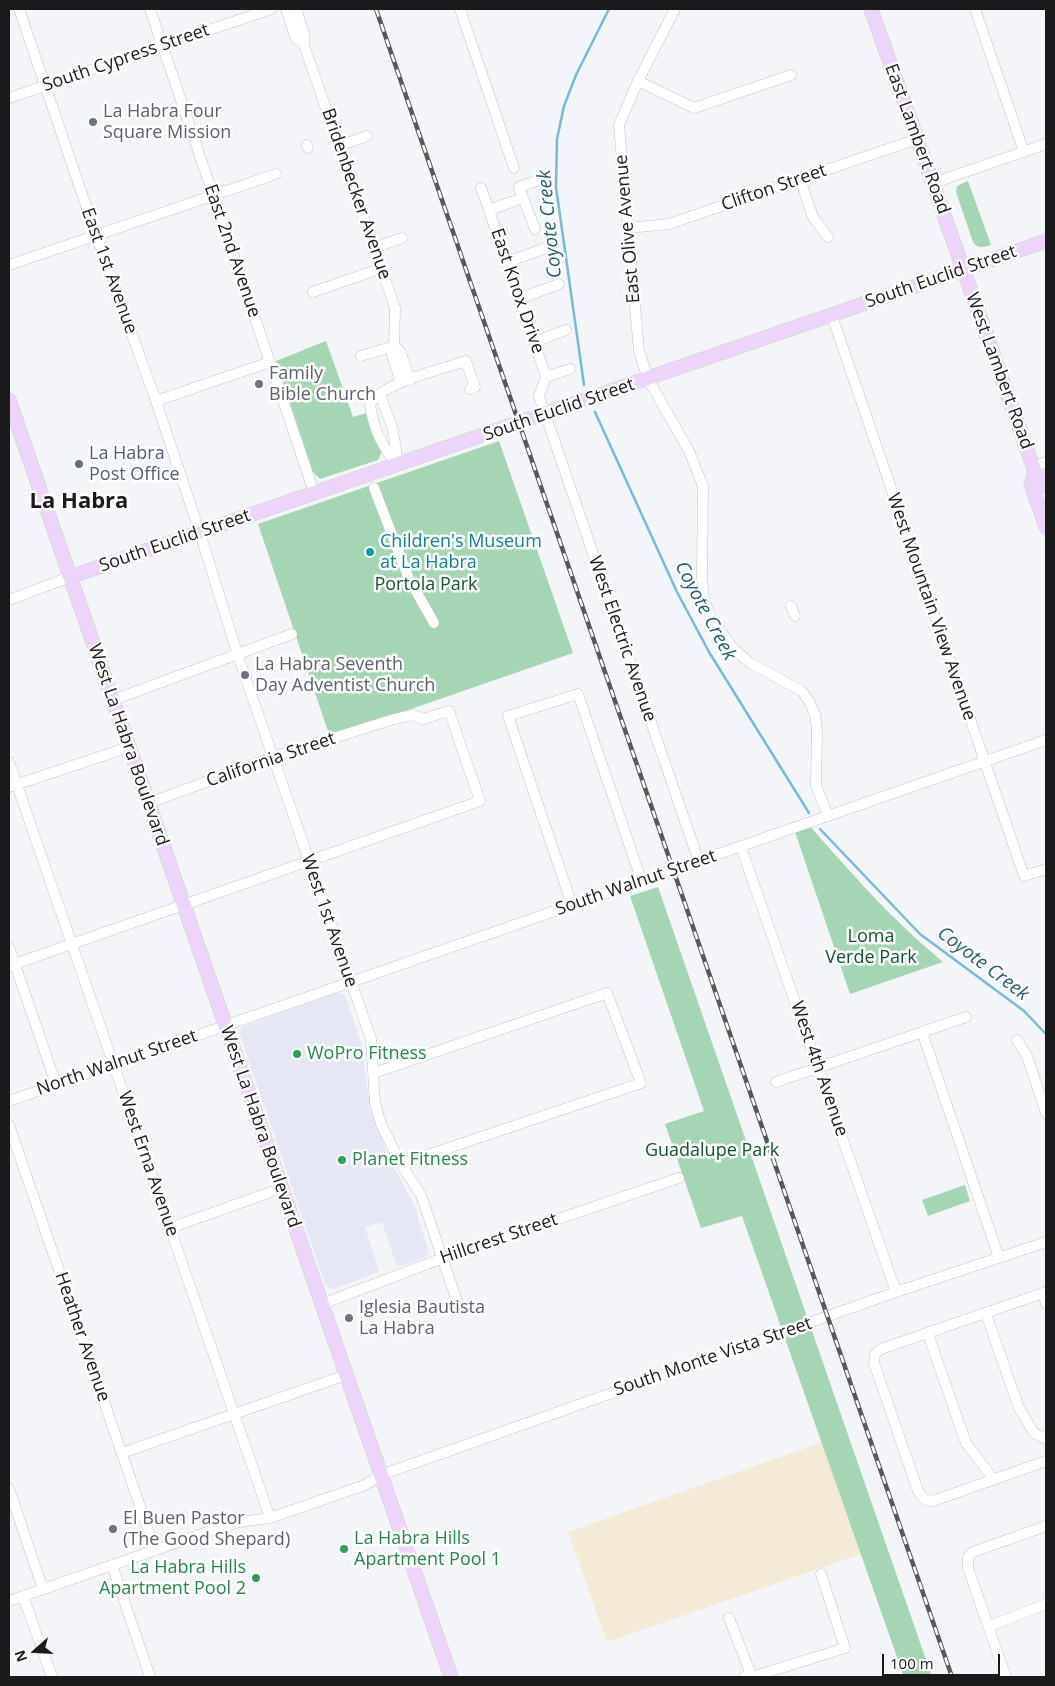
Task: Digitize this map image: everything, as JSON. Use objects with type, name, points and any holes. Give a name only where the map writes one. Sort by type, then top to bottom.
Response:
[{"type":"main road","name":"East Lambert Road","points":[[871,9],[963,270]]},
{"type":"main road","name":"South Euclid Street","points":[[70,578],[314,492],[590,400],[1046,240]]},
{"type":"main road","name":"West Lambert Road","points":[[963,270],[1046,486]]},
{"type":"main road","name":"West La Habra Boulevard","points":[[9,400],[451,1677]]},
{"type":"main road","name":"West Lambert Road","points":[[1038,467],[1032,484],[1046,527]]},
{"type":"street","name":"East 1st Avenue","points":[[19,9],[200,533]]},
{"type":"street","name":"East 2nd Avenue","points":[[150,9],[314,492]]},
{"type":"street","name":"South Cypress Street","points":[[9,98],[271,9]]},
{"type":"street","name":"Bridenbecker Avenue","points":[[286,9],[295,37],[304,45]]},
{"type":"street","name":"Bridenbecker Avenue","points":[[296,9],[304,34],[304,45],[395,308],[394,346]]},
{"type":"street","points":[[460,9],[514,168]]},
{"type":"street","name":"East Olive Avenue","points":[[676,9],[638,81],[619,125],[639,351],[648,379],[690,451],[703,486],[702,579],[704,598],[711,618],[734,649],[750,663],[802,691],[809,701],[815,714],[817,729],[816,786],[828,815]]},
{"type":"street","points":[[974,9],[1024,152]]},
{"type":"street","points":[[638,81],[694,108],[791,75]]},
{"type":"street","points":[[339,146],[367,136]]},
{"type":"street","name":"Clifton Street","points":[[629,228],[669,224],[917,139]]},
{"type":"street","points":[[933,183],[1046,144]]},
{"type":"street","points":[[9,264],[276,174]]},
{"type":"street","points":[[535,229],[519,187],[545,178]]},
{"type":"street","points":[[800,179],[813,217],[828,237]]},
{"type":"street","points":[[481,188],[489,210]]},
{"type":"street","name":"East Knox Drive","points":[[524,198],[489,210],[546,377],[539,396],[545,415]]},
{"type":"street","points":[[374,248],[402,238]]},
{"type":"street","points":[[507,262],[554,245]]},
{"type":"street","points":[[313,292],[382,268]]},
{"type":"street","points":[[519,299],[559,284]]},
{"type":"street","name":"West Mountain View Avenue","points":[[832,316],[1024,876],[1046,869]]},
{"type":"street","points":[[534,342],[566,330]]},
{"type":"street","points":[[361,356],[394,346],[400,351],[405,382]]},
{"type":"street","points":[[398,464],[386,451],[377,432],[370,404],[380,394],[405,382],[466,361],[475,388],[470,389]]},
{"type":"street","points":[[156,402],[270,362]]},
{"type":"street","points":[[546,377],[570,369]]},
{"type":"street","points":[[380,394],[393,430],[398,464]]},
{"type":"street","name":"West Electric Avenue","points":[[545,415],[699,862]]},
{"type":"street","points":[[374,488],[409,579],[434,623]]},
{"type":"street","name":"West 1st Avenue","points":[[200,533],[238,656],[371,1039],[375,1103],[381,1124],[401,1164],[421,1195],[458,1304]]},
{"type":"street","points":[[9,600],[70,578]]},
{"type":"street","points":[[113,700],[238,656],[292,634]]},
{"type":"street","points":[[572,905],[508,716],[578,694],[642,882]]},
{"type":"street","name":"California Street","points":[[148,804],[273,757],[394,719],[413,715],[423,719],[448,711],[480,801],[309,861]]},
{"type":"street","name":"South Walnut Street","points":[[225,1025],[642,882],[828,815],[1046,740]]},
{"type":"street","points":[[13,786],[129,747]]},
{"type":"street","name":"West Erna Avenue","points":[[9,762],[13,786],[72,945],[270,1518]]},
{"type":"street","name":"West 4th Avenue","points":[[741,847],[896,1292]]},
{"type":"street","points":[[12,965],[309,861]]},
{"type":"street","points":[[9,947],[12,965],[56,1084]]},
{"type":"street","points":[[374,1073],[607,993],[641,1083],[401,1164]]},
{"type":"street","points":[[776,1082],[966,1017]]},
{"type":"street","name":"North Walnut Street","points":[[9,1101],[225,1025]]},
{"type":"street","points":[[922,1032],[999,1258]]},
{"type":"street","points":[[1016,1040],[1027,1056],[1046,1113]]},
{"type":"street","name":"Heather Avenue","points":[[9,1125],[155,1550]]},
{"type":"street","name":"Hillcrest Street","points":[[322,1304],[443,1258],[679,1178]]},
{"type":"street","points":[[170,1228],[282,1188]]},
{"type":"street","name":"South Monte Vista Street","points":[[9,1600],[239,1522],[270,1518],[365,1485],[381,1475],[896,1292],[1046,1242]]},
{"type":"street","points":[[1046,1304],[1044,1293],[882,1349],[875,1354],[874,1364],[918,1491],[924,1499],[933,1501],[1046,1460]]},
{"type":"street","points":[[986,1314],[1019,1408],[1034,1432],[1046,1439]]},
{"type":"street","points":[[928,1334],[966,1443],[994,1480]]},
{"type":"street","points":[[122,1453],[346,1375]]},
{"type":"street","points":[[9,1489],[43,1588]]},
{"type":"street","points":[[1006,1677],[990,1626],[968,1568],[968,1557],[973,1552],[1046,1526]]},
{"type":"street","points":[[112,1565],[150,1677]]},
{"type":"street","points":[[744,1677],[752,1677],[846,1648],[821,1574]]},
{"type":"street","points":[[23,1596],[52,1677]]},
{"type":"street","points":[[990,1626],[1045,1607]]},
{"type":"street","points":[[729,1618],[752,1677]]},
{"type":"shaded area","points":[[336,993],[345,995],[362,1045],[370,1109],[390,1160],[414,1204],[429,1253],[424,1258],[397,1267],[382,1222],[365,1227],[379,1272],[334,1289],[329,1288],[325,1284],[239,1032],[242,1027]]},
{"type":"shaded area","points":[[823,1442],[861,1554],[607,1642],[568,1532]]},
{"type":"green space","points":[[968,181],[991,245],[979,247],[973,242],[956,192],[957,186]]},
{"type":"green space","points":[[326,341],[353,417],[366,413],[371,431],[380,446],[381,453],[378,460],[320,479],[313,472],[276,361]]},
{"type":"green space","name":"Portola Park","points":[[499,441],[573,653],[330,737],[258,524]]},
{"type":"green space","name":"Loma Verde Park","points":[[808,824],[889,913],[943,962],[850,994],[794,829]]},
{"type":"green space","name":"Guadalupe Park","points":[[658,887],[932,1677],[904,1677],[742,1216],[701,1228],[665,1124],[704,1111],[630,896]]},
{"type":"green space","points":[[965,1185],[970,1201],[928,1216],[922,1200]]},
{"type":"waterway","name":"Coyote Creek","points":[[584,385],[556,187],[557,139],[564,106],[576,75],[609,9]]},
{"type":"waterway","name":"Coyote Creek","points":[[595,412],[677,592],[709,652],[809,813]]},
{"type":"waterway","name":"Coyote Creek","points":[[820,829],[920,934],[1024,1011],[1046,1034]]},
{"type":"railway","points":[[376,9],[952,1677]]},
{"type":"place","name":"La Habra Four Square Mission","points":[[93,122]]},
{"type":"place","name":"Family Bible Church","points":[[259,384]]},
{"type":"place","name":"La Habra Post Office","points":[[79,464]]},
{"type":"place","name":"Children's Museum at La Habra","points":[[370,552]]},
{"type":"place","name":"La Habra Seventh Day Adventist Church","points":[[245,675]]},
{"type":"place","name":"WoPro Fitness","points":[[297,1054]]},
{"type":"place","name":"Planet Fitness","points":[[342,1160]]},
{"type":"place","name":"Iglesia Bautista La Habra","points":[[349,1318]]},
{"type":"place","name":"El Buen Pastor (The Good Shepard)","points":[[113,1529]]},
{"type":"place","name":"La Habra Hills Apartment Pool 1","points":[[344,1549]]},
{"type":"place","name":"La Habra Hills Apartment Pool 2","points":[[256,1578]]},
{"type":"district","name":"La Habra","points":[[79,502]]}]
